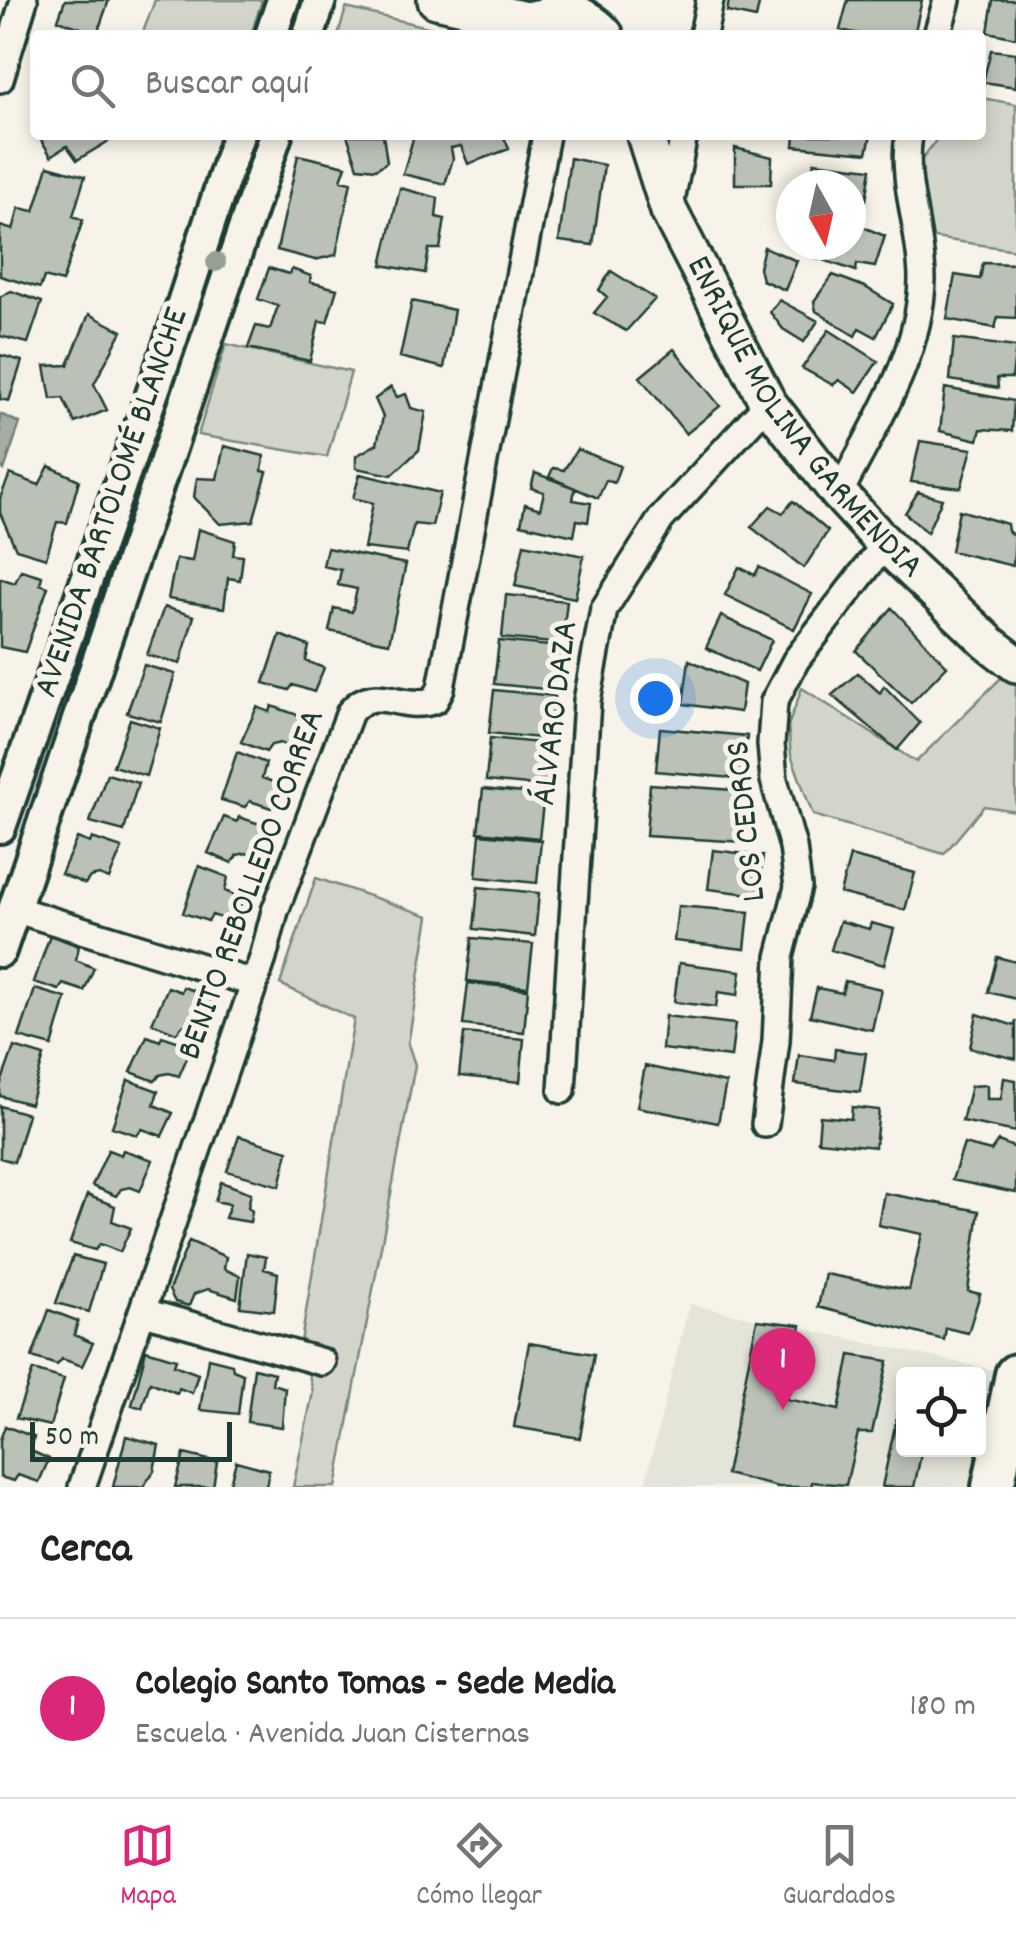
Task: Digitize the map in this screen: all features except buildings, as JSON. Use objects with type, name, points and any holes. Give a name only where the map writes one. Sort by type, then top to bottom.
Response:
[{"type":"main road","points":[[436,0],[526,20],[564,16],[597,25],[601,30]]},
{"type":"main road","name":"ENRIQUE MOLINA GARMENDIA","points":[[647,140],[669,211],[768,403],[884,544],[1016,664]]},
{"type":"main road","points":[[1001,1481],[1016,1376]]},
{"type":"street","points":[[0,79],[24,0]]},
{"type":"street","points":[[274,30],[283,0]]},
{"type":"street","points":[[311,30],[320,0]]},
{"type":"street","points":[[704,30],[710,0]]},
{"type":"street","points":[[938,30],[947,0]]},
{"type":"street","name":"AVENIDA BARTOLOMÉ BLANCHE","points":[[0,826],[172,337],[236,140]]},
{"type":"street","name":"AVENIDA BARTOLOMÉ BLANCHE","points":[[0,951],[274,140]]},
{"type":"street","name":"BENITO REBOLLEDO CORREA","points":[[82,1487],[144,1312],[275,911],[350,712],[359,701],[374,696],[420,706],[435,700],[442,688],[545,140]]},
{"type":"street","points":[[669,211],[683,140]]},
{"type":"street","points":[[839,494],[911,349],[922,281],[905,159],[907,140]]},
{"type":"street","points":[[172,337],[206,348]]},
{"type":"street","name":"ÁLVARO DAZA","points":[[562,1090],[587,701],[604,609],[661,519],[768,403]]},
{"type":"street","name":"LOS CEDROS","points":[[765,1124],[776,1041],[780,957],[798,888],[793,846],[774,780],[774,702],[796,660],[884,544]]},
{"type":"street","points":[[14,909],[252,982]]},
{"type":"street","points":[[144,1312],[322,1362]]},
{"type":"shaded area","points":[[155,0],[262,0],[253,30],[144,30]]},
{"type":"shaded area","points":[[346,8],[441,30],[339,30]]},
{"type":"shaded area","points":[[986,99],[1016,104],[1016,250],[920,236],[911,174],[936,140],[986,140]]},
{"type":"shaded area","points":[[226,344],[351,372],[327,457],[198,435]]},
{"type":"shaded area","points":[[0,414],[20,423],[4,470],[0,465]]},
{"type":"shaded area","points":[[1005,674],[1016,682],[1016,811],[984,806],[944,854],[813,815],[791,755],[788,726],[802,688],[916,762]]},
{"type":"shaded area","points":[[316,878],[429,916],[408,1044],[415,1065],[336,1487],[293,1487],[313,1392],[301,1342],[354,1019],[280,984]]},
{"type":"shaded area","points":[[689,1304],[979,1367],[896,1367],[896,1457],[977,1457],[971,1487],[644,1487]]},
{"type":"shaded area","points":[[986,1368],[993,1370],[986,1408]]},
{"type":"place","name":"Colegio Santo Tomas - Sede Media","points":[[783,1410]]}]
